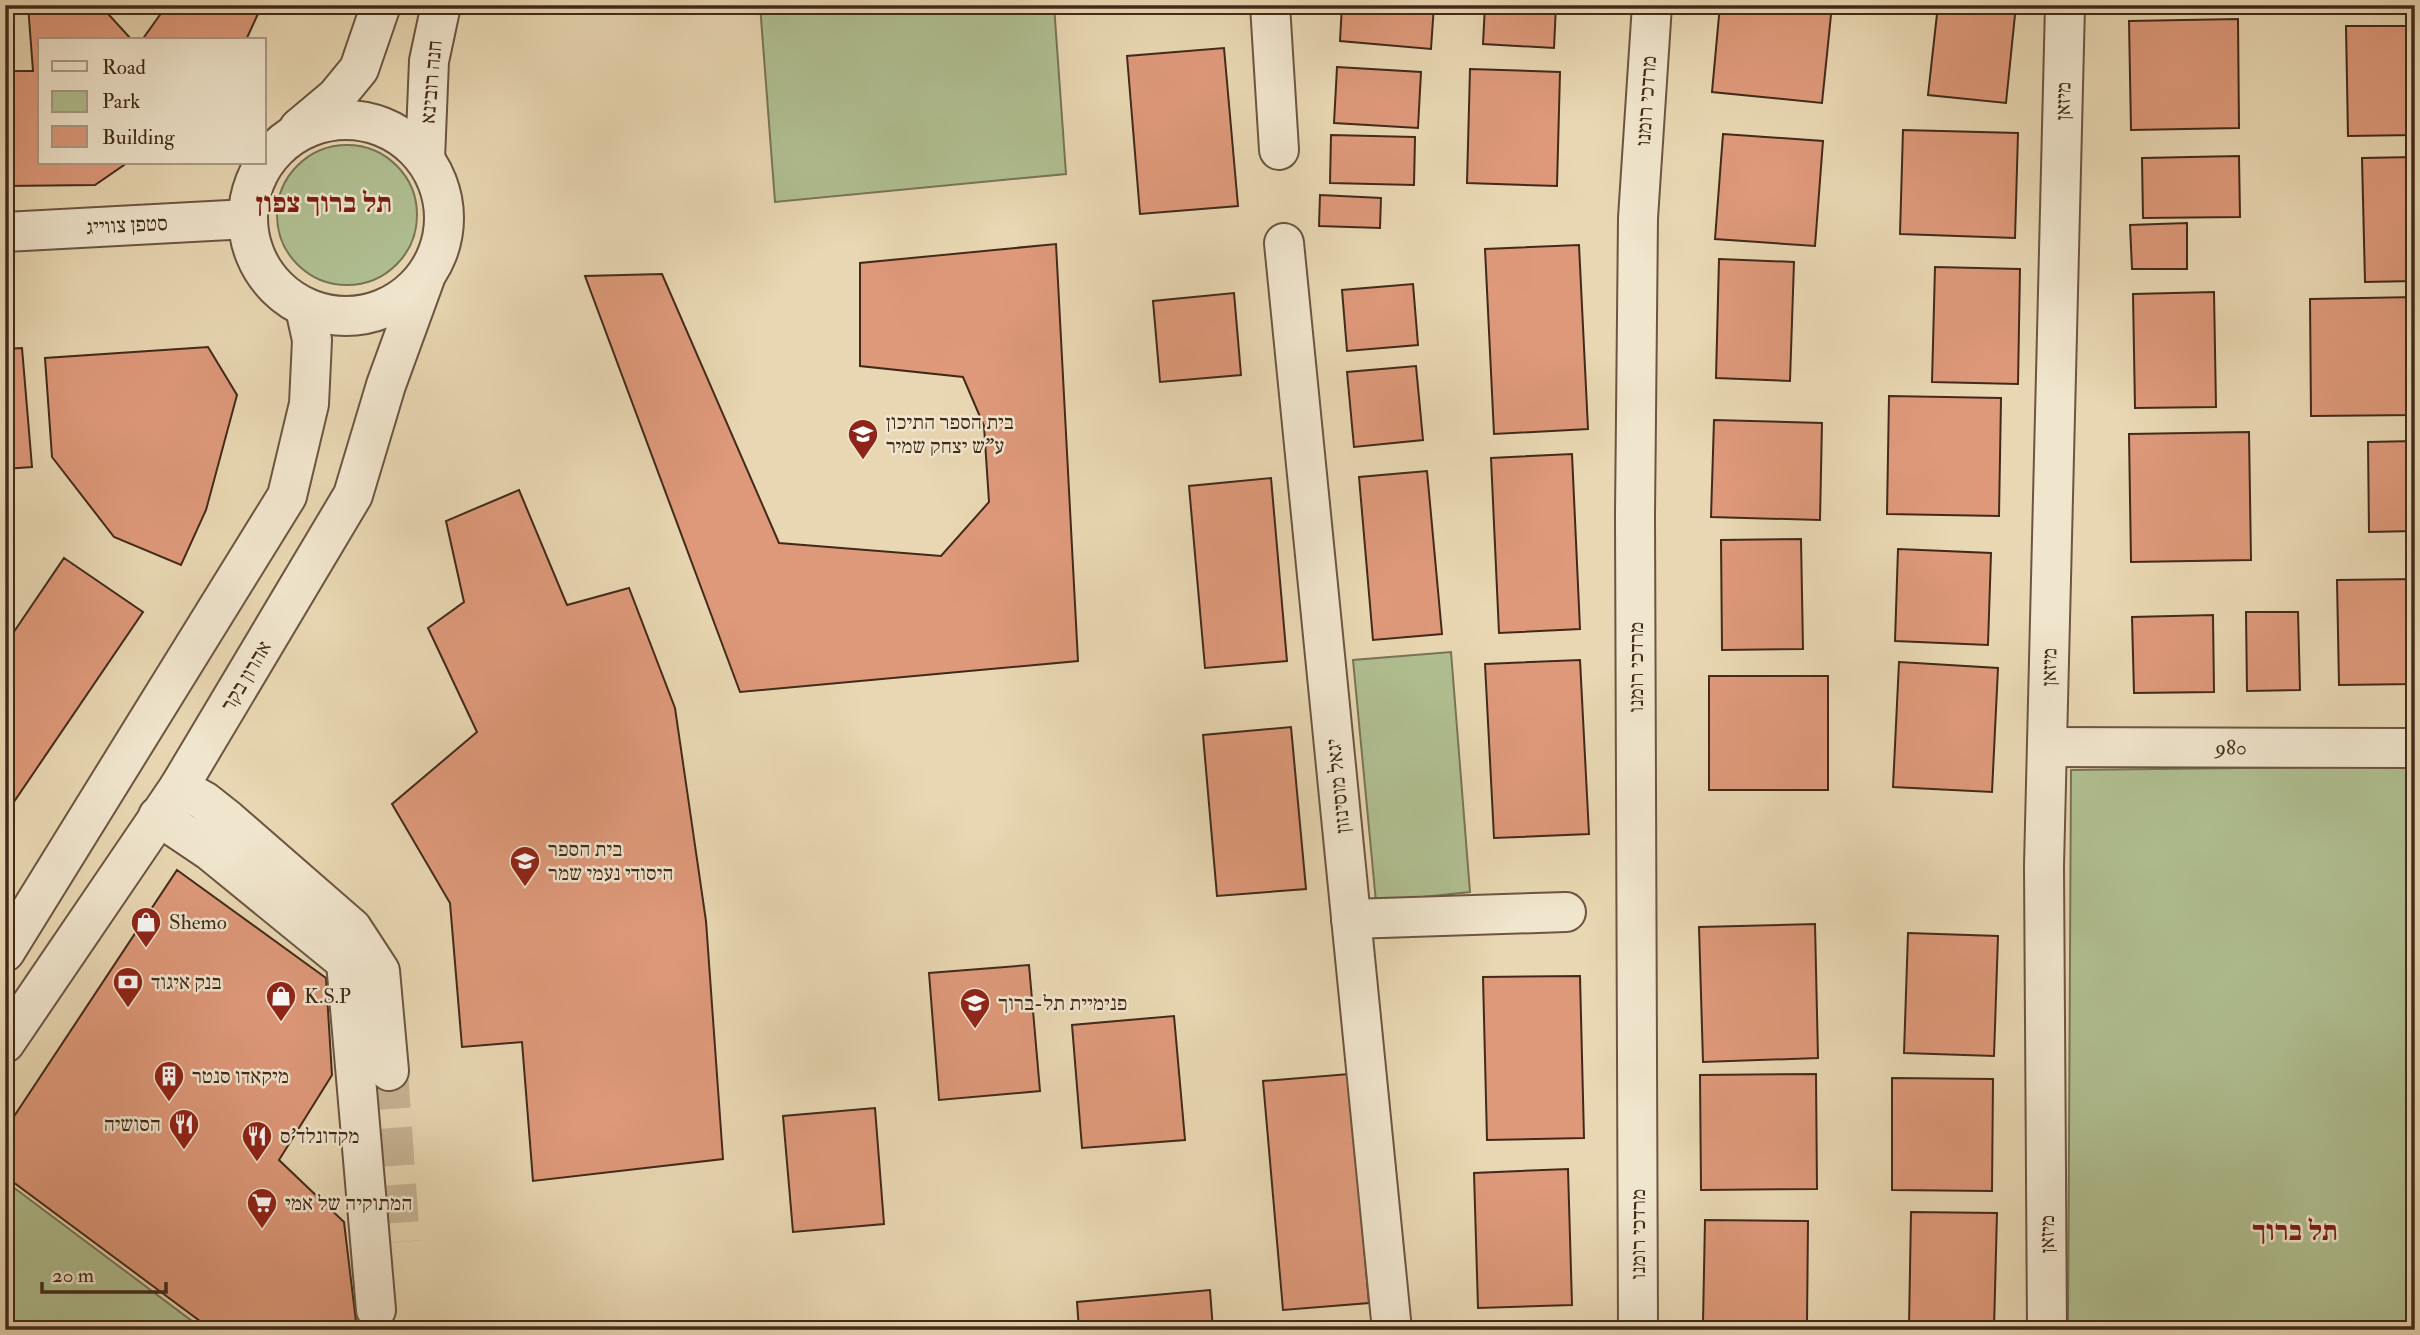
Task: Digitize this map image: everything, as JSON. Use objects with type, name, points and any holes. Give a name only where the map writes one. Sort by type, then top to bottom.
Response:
[{"type":"street","points":[[266,162],[287,139],[336,97],[359,69],[381,5]]},
{"type":"street","name":"חנה רובינא","points":[[425,159],[429,61],[441,5]]},
{"type":"street","points":[[1270,5],[1279,150]]},
{"type":"street","name":"מרדכי רומנו","points":[[1638,1330],[1635,528],[1637,218],[1652,5]]},
{"type":"street","name":"מיזאן","points":[[2047,1330],[2044,866],[2065,5]]},
{"type":"street","points":[[264,164],[253,189],[248,219],[252,245],[263,270],[278,288],[305,308],[334,316],[363,316],[395,304],[415,289],[425,278],[439,252],[444,226],[441,191],[425,159],[390,130],[355,120],[314,125],[287,139]]},
{"type":"street","name":"סטפן צווייג","points":[[5,232],[248,219]]},
{"type":"street","name":"יגאל מוסינזון","points":[[1284,243],[1392,1330]]},
{"type":"street","name":"אהרון בקר","points":[[5,1043],[168,802],[353,495],[386,385],[425,278]]},
{"type":"street","points":[[5,952],[287,496],[309,404],[312,340],[305,308]]},
{"type":"street","name":"980","points":[[2048,747],[2415,748]]},
{"type":"street","points":[[168,802],[204,802],[352,928],[380,971],[389,1071]]},
{"type":"street","points":[[168,802],[210,851],[346,962],[376,1310]]},
{"type":"street","points":[[1351,919],[1566,912]]},
{"type":"green space","points":[[760,5],[1054,5],[1066,174],[775,202]]},
{"type":"green space","points":[[347,145],[374,150],[397,165],[412,188],[417,215],[412,242],[397,265],[374,280],[347,285],[320,280],[297,265],[282,242],[277,215],[282,188],[297,165],[320,150]]},
{"type":"green space","points":[[1451,652],[1470,892],[1376,902],[1353,660]]},
{"type":"green space","points":[[2415,766],[2415,1330],[2068,1330],[2071,770]]},
{"type":"green space","points":[[5,1181],[204,1330],[5,1330]]},
{"type":"building","points":[[28,5],[100,5],[130,38],[38,38],[38,164],[126,164],[95,185],[5,186],[5,71],[33,71]]},
{"type":"building","points":[[167,5],[262,5],[247,38],[143,38]]},
{"type":"building","points":[[1342,5],[1434,5],[1431,49],[1340,41]]},
{"type":"building","points":[[1485,5],[1556,5],[1554,48],[1483,44]]},
{"type":"building","points":[[1720,5],[1832,5],[1822,103],[1712,92]]},
{"type":"building","points":[[1938,5],[2016,5],[2006,103],[1928,95]]},
{"type":"building","points":[[2238,19],[2239,128],[2131,130],[2129,21]]},
{"type":"building","points":[[2346,26],[2415,26],[2415,135],[2348,136]]},
{"type":"building","points":[[1224,48],[1238,206],[1140,214],[1127,56]]},
{"type":"building","points":[[1337,67],[1421,72],[1418,128],[1334,123]]},
{"type":"building","points":[[1470,69],[1560,72],[1557,186],[1467,183]]},
{"type":"building","points":[[1903,130],[2018,133],[2015,238],[1900,234]]},
{"type":"building","points":[[1723,134],[1823,141],[1815,246],[1715,239]]},
{"type":"building","points":[[1331,135],[1415,137],[1414,185],[1330,183]]},
{"type":"building","points":[[2239,156],[2240,217],[2143,218],[2142,158]]},
{"type":"building","points":[[2415,157],[2415,281],[2365,282],[2362,158]]},
{"type":"building","points":[[1320,195],[1381,198],[1380,228],[1319,226]]},
{"type":"building","points":[[2187,223],[2187,269],[2132,269],[2130,225]]},
{"type":"building","points":[[1056,244],[1078,661],[740,692],[585,276],[662,274],[779,543],[941,556],[989,502],[984,426],[963,377],[860,366],[860,263]]},
{"type":"building","points":[[1579,245],[1588,429],[1494,434],[1485,249]]},
{"type":"building","points":[[1719,259],[1794,262],[1790,381],[1716,378]]},
{"type":"building","points":[[1935,267],[2020,269],[2018,384],[1932,382]]},
{"type":"building","points":[[1413,284],[1418,345],[1347,351],[1342,290]]},
{"type":"building","points":[[2214,292],[2216,407],[2135,408],[2133,294]]},
{"type":"building","points":[[1234,293],[1241,375],[1160,382],[1153,301]]},
{"type":"building","points":[[2415,297],[2415,415],[2311,416],[2310,299]]},
{"type":"building","points":[[208,347],[237,395],[206,510],[181,565],[114,537],[52,457],[45,358]]},
{"type":"building","points":[[22,348],[32,467],[5,469],[5,349]]},
{"type":"building","points":[[1416,366],[1423,440],[1354,447],[1347,372]]},
{"type":"building","points":[[1889,396],[2001,398],[1999,516],[1887,514]]},
{"type":"building","points":[[1714,420],[1822,423],[1820,520],[1711,517]]},
{"type":"building","points":[[2249,432],[2251,560],[2131,562],[2129,434]]},
{"type":"building","points":[[2415,441],[2415,531],[2369,532],[2368,442]]},
{"type":"building","points":[[1572,454],[1580,629],[1499,633],[1491,458]]},
{"type":"building","points":[[1427,471],[1442,634],[1373,640],[1359,477]]},
{"type":"building","points":[[1271,478],[1287,661],[1205,668],[1189,486]]},
{"type":"building","points":[[519,490],[567,605],[629,588],[675,708],[706,921],[723,1159],[533,1181],[522,1042],[462,1047],[450,903],[392,804],[477,732],[428,628],[464,602],[446,521]]},
{"type":"building","points":[[1801,539],[1803,649],[1722,650],[1721,540]]},
{"type":"building","points":[[1898,549],[1991,553],[1988,645],[1895,641]]},
{"type":"building","points":[[64,558],[143,612],[5,815],[5,645]]},
{"type":"building","points":[[2415,579],[2415,684],[2339,685],[2337,580]]},
{"type":"building","points":[[2246,612],[2298,612],[2300,690],[2247,691]]},
{"type":"building","points":[[2213,615],[2214,692],[2134,693],[2132,617]]},
{"type":"building","points":[[1580,660],[1589,834],[1494,838],[1485,664]]},
{"type":"building","points":[[1899,662],[1998,668],[1992,792],[1893,787]]},
{"type":"building","points":[[1709,676],[1828,676],[1828,790],[1709,790]]},
{"type":"building","points":[[1291,727],[1306,889],[1217,896],[1203,735]]},
{"type":"building","name":"מיקאדו סנטר","points":[[177,870],[326,978],[332,1075],[279,1160],[344,1222],[357,1330],[212,1330],[5,1176],[5,1130]]},
{"type":"building","points":[[1815,924],[1818,1058],[1703,1062],[1699,927]]},
{"type":"building","points":[[1908,933],[1998,936],[1994,1056],[1904,1053]]},
{"type":"building","points":[[1029,965],[1040,1091],[939,1100],[929,973]]},
{"type":"building","points":[[1580,976],[1584,1138],[1487,1140],[1483,977]]},
{"type":"building","points":[[1174,1016],[1185,1140],[1082,1148],[1072,1025]]},
{"type":"building","points":[[1349,1074],[1369,1303],[1283,1310],[1263,1081]]},
{"type":"building","points":[[1816,1074],[1817,1189],[1701,1190],[1700,1075]]},
{"type":"building","points":[[1892,1078],[1993,1079],[1992,1191],[1892,1190]]},
{"type":"building","points":[[875,1108],[884,1224],[793,1232],[783,1116]]},
{"type":"building","points":[[1568,1169],[1572,1305],[1478,1308],[1474,1173]]},
{"type":"building","points":[[1911,1212],[1997,1213],[1994,1329],[1909,1327]]},
{"type":"building","points":[[1705,1220],[1808,1221],[1807,1323],[1703,1322]]},
{"type":"building","points":[[1210,1290],[1213,1330],[1079,1330],[1077,1302]]},
{"type":"building","points":[[671,1325],[668,1330],[618,1330]]},
{"type":"tunnel","points":[[389,1071],[401,1242]]},
{"type":"place","name":"בית הספר התיכון ע\"ש יצחק שמיר","points":[[863,461]]},
{"type":"place","name":"בית הספר היסודי נעמי שמר","points":[[525,888]]},
{"type":"place","name":"Shemo","points":[[146,949]]},
{"type":"place","name":"בנק איגוד","points":[[128,1009]]},
{"type":"place","name":"K.S.P","points":[[281,1023]]},
{"type":"place","name":"פנימיית תל-ברוך","points":[[975,1030]]},
{"type":"place","name":"מיקאדו סנטר","points":[[169,1103]]},
{"type":"place","name":"הסושיה","points":[[184,1151]]},
{"type":"place","name":"מקדונלד'ס","points":[[257,1163]]},
{"type":"place","name":"המתוקיה של אמי","points":[[262,1230]]},
{"type":"district","name":"תל ברוך צפון","points":[[324,202]]},
{"type":"district","name":"תל ברוך","points":[[2295,1230]]}]
